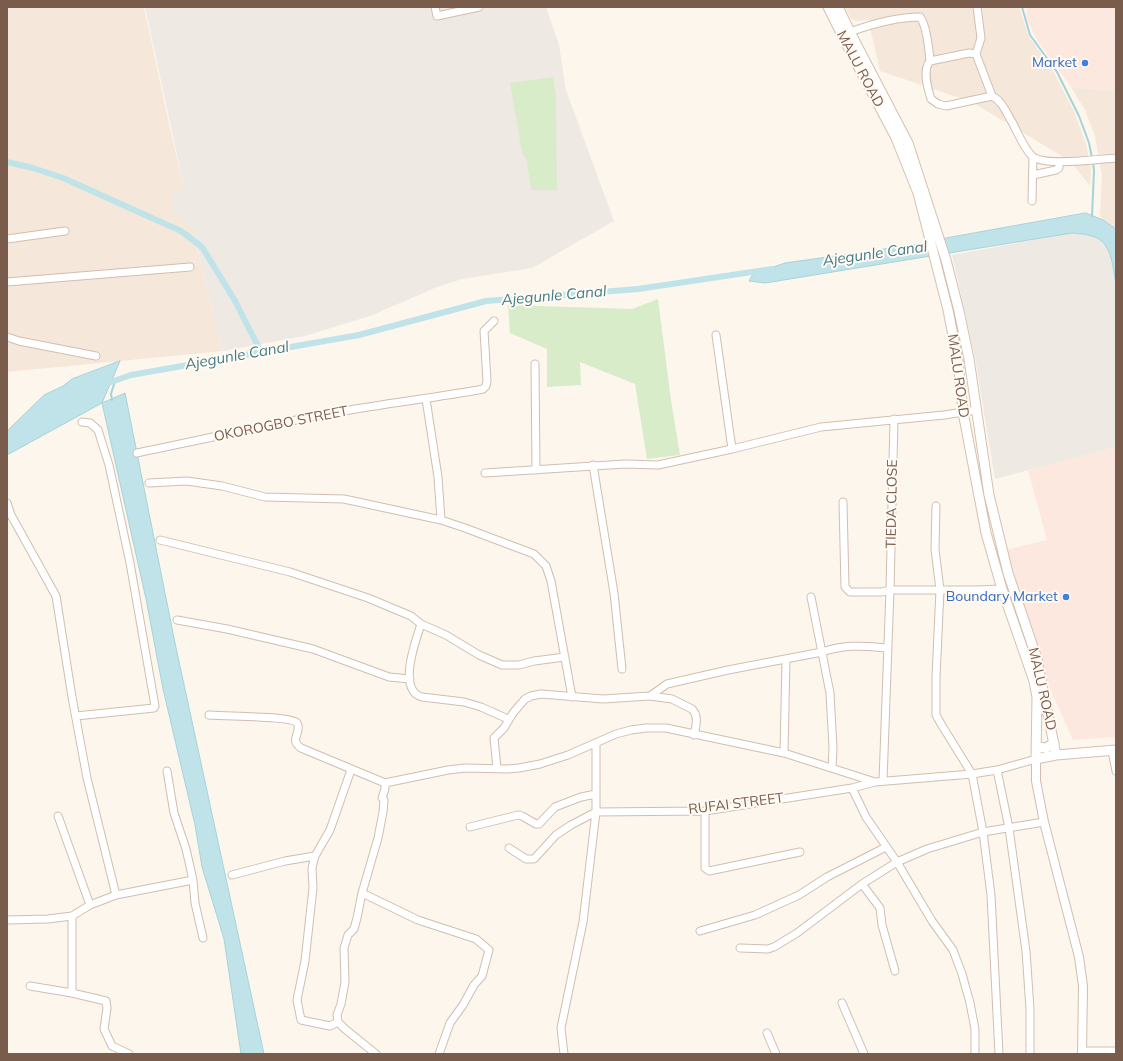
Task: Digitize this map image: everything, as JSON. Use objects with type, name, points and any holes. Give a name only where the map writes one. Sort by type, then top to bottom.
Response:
[{"type":"main road","name":"MALU ROAD","points":[[828,7],[896,138],[933,234],[946,260],[970,359],[976,410],[990,495],[1008,573],[1037,659],[1056,755]]},
{"type":"main road","name":"MALU ROAD","points":[[838,7],[908,143],[933,234],[936,262],[948,310],[958,361],[963,412],[982,513],[1002,589],[1034,681],[1038,697],[1036,762]]},
{"type":"main road","points":[[858,66],[866,60]]},
{"type":"main road","points":[[998,575],[1008,573]]},
{"type":"main road","points":[[1036,747],[1046,748],[1054,743]]},
{"type":"main road","points":[[1036,762],[1056,755],[1114,750]]},
{"type":"street","points":[[435,7],[437,16],[479,7]]},
{"type":"street","points":[[977,7],[981,38],[976,54],[992,96]]},
{"type":"street","points":[[850,32],[884,21],[920,17],[923,21],[929,51],[930,61],[926,67],[930,99],[938,104],[946,106],[992,96],[998,99],[1027,150],[1033,157],[1046,162],[1085,161],[1116,158]]},
{"type":"street","points":[[930,61],[969,53],[976,54]]},
{"type":"street","points":[[1032,201],[1033,157]]},
{"type":"street","points":[[1033,175],[1056,170],[1059,168],[1059,162]]},
{"type":"street","points":[[7,239],[65,231]]},
{"type":"street","points":[[7,282],[190,267]]},
{"type":"street","name":"OKOROGBO STREET","points":[[137,453],[338,412],[483,389],[486,386],[483,334],[485,328],[494,321]]},
{"type":"street","points":[[716,335],[732,449]]},
{"type":"street","points":[[7,338],[96,356]]},
{"type":"street","points":[[535,364],[536,470]]},
{"type":"street","points":[[426,398],[438,476],[441,520]]},
{"type":"street","points":[[485,473],[594,465],[658,464],[732,449],[821,427],[944,415],[976,410]]},
{"type":"street","name":"TIEDA CLOSE","points":[[883,781],[894,419]]},
{"type":"street","points":[[76,716],[125,710],[148,710],[154,708],[155,706],[130,563],[109,465],[98,430],[90,423],[82,422]]},
{"type":"street","points":[[594,465],[614,593],[622,669]]},
{"type":"street","points":[[149,483],[187,480],[222,486],[265,497],[344,499],[441,520],[534,554],[546,566],[551,581],[572,697]]},
{"type":"street","points":[[843,502],[845,587],[850,592],[882,592],[890,590],[1002,589]]},
{"type":"street","points":[[7,503],[10,515],[56,596],[87,778],[116,895]]},
{"type":"street","points":[[936,506],[935,549],[940,590],[936,677],[936,715],[972,774],[983,832],[991,895],[999,1054]]},
{"type":"street","points":[[160,540],[290,572],[368,598],[411,616],[421,624],[446,635],[480,655],[502,664],[519,665],[534,661],[565,657]]},
{"type":"street","points":[[811,597],[830,693],[833,748],[832,768]]},
{"type":"street","points":[[177,620],[227,629],[313,649],[389,677],[410,680]]},
{"type":"street","points":[[421,624],[411,656],[410,680],[413,691],[417,695],[482,707],[508,719]]},
{"type":"street","points":[[650,696],[667,684],[728,670],[822,652],[835,647],[848,645],[887,648]]},
{"type":"street","points":[[784,753],[786,659]]},
{"type":"street","points":[[497,768],[494,738],[504,728],[508,719],[525,699],[541,694],[603,699],[650,696],[672,699],[692,709],[697,715],[694,735]]},
{"type":"street","points":[[209,715],[271,718],[294,721],[297,723],[298,729],[295,741],[296,745],[351,770],[385,783],[448,770],[465,768],[508,769],[540,764],[568,755],[616,734],[646,728],[666,728],[784,753],[875,782]]},
{"type":"street","points":[[564,1054],[561,1028],[583,922],[596,812],[596,743]]},
{"type":"street","points":[[1114,750],[1116,772]]},
{"type":"street","points":[[1036,762],[1036,781],[1044,822],[1079,957],[1083,986],[1082,1053],[1116,1051]]},
{"type":"street","name":"RUFAI STREET","points":[[596,812],[705,811],[852,788],[875,782],[972,774],[1036,762]]},
{"type":"street","points":[[338,1022],[330,1026],[301,1020],[297,1000],[305,961],[313,888],[312,868],[314,856],[330,830],[351,770]]},
{"type":"street","points":[[997,770],[1009,828],[1026,951],[1030,1009],[1030,1054]]},
{"type":"street","points":[[166,771],[174,813],[186,849],[193,880],[195,903],[203,938]]},
{"type":"street","points":[[376,1054],[338,1022],[337,1015],[341,1004],[345,982],[344,948],[348,935],[354,929],[362,893],[378,838],[383,812],[384,800],[382,798],[385,783]]},
{"type":"street","points":[[852,788],[866,817],[897,862],[932,921],[953,950],[962,974],[975,1029],[974,1054]]},
{"type":"street","points":[[470,827],[518,815],[539,824],[555,807],[581,797],[596,794]]},
{"type":"street","points":[[705,811],[705,868],[709,872],[800,852]]},
{"type":"street","points":[[509,848],[526,859],[534,859],[556,835],[596,812]]},
{"type":"street","points":[[58,816],[90,905]]},
{"type":"street","points":[[740,948],[759,950],[774,947],[796,933],[862,884],[897,862],[927,849],[983,832],[1044,822]]},
{"type":"street","points":[[700,931],[755,916],[799,895],[827,877],[886,847]]},
{"type":"street","points":[[232,875],[285,861],[314,856]]},
{"type":"street","points":[[7,920],[48,919],[72,916],[90,905],[116,895],[193,880]]},
{"type":"street","points":[[862,884],[880,908],[882,925],[895,971]]},
{"type":"street","points":[[362,893],[418,920],[476,939],[489,950],[482,976],[474,985],[450,1024],[439,1054]]},
{"type":"street","points":[[72,916],[72,993]]},
{"type":"street","points":[[30,986],[72,993],[106,1001],[107,1008],[104,1029],[112,1046],[129,1054]]},
{"type":"street","points":[[842,1003],[864,1054]]},
{"type":"street","points":[[766,1034],[776,1054]]},
{"type":"shaded area","points":[[7,7],[144,7],[192,228],[223,351],[7,372]]},
{"type":"shaded area","points":[[145,7],[546,7],[559,45],[566,90],[614,221],[532,268],[462,279],[437,287],[370,316],[305,336],[223,351],[192,228],[174,215],[170,195],[185,192]]},
{"type":"shaded area","points":[[845,7],[1019,7],[1029,37],[1051,67],[1074,111],[1086,144],[1091,168],[1090,186],[1070,161],[972,102],[880,71],[869,20],[856,21],[851,19]]},
{"type":"shaded area","name":"Market","points":[[1028,7],[1116,7],[1116,89],[1101,90],[1071,87],[1037,40],[1026,17]]},
{"type":"shaded area","points":[[1071,87],[1101,90],[1116,89],[1116,229],[1103,220],[1100,216],[1102,176],[1095,136],[1085,110]]},
{"type":"shaded area","points":[[1072,233],[1099,238],[1108,248],[1113,268],[1116,284],[1116,447],[995,479],[975,358],[952,255]]},
{"type":"shaded area","name":"Boundary Market","points":[[1116,447],[1116,737],[1073,740],[1040,666],[1005,550],[1047,540],[1028,470]]},
{"type":"green space","points":[[553,77],[556,95],[557,190],[531,190],[527,161],[522,152],[510,83]]},
{"type":"green space","points":[[658,299],[671,400],[680,455],[647,459],[635,384],[580,362],[581,385],[547,387],[547,349],[510,333],[508,305],[632,309]]},
{"type":"water","points":[[1086,213],[1103,220],[1116,229],[1116,284],[1111,258],[1102,241],[1085,234],[1072,233],[765,283],[749,281],[753,274],[785,263],[926,243],[946,238]]},
{"type":"water","points":[[120,361],[102,403],[7,455],[7,431],[44,395],[63,386],[72,379]]},
{"type":"water","points":[[125,393],[175,643],[264,1054],[241,1054],[224,939],[202,867],[195,825],[163,689],[146,599],[102,403]]},
{"type":"waterway","points":[[1022,7],[1030,35],[1057,72],[1079,116],[1089,143],[1092,158]]},
{"type":"waterway","points":[[7,162],[33,168],[63,178],[181,231],[202,247],[234,299],[261,352]]},
{"type":"waterway","points":[[1092,216],[1093,163]]},
{"type":"waterway","name":"Ajegunle Canal","points":[[105,384],[131,375],[359,335],[486,301],[638,289],[772,269]]},
{"type":"waterway","points":[[112,400],[111,394],[115,381]]},
{"type":"place","name":"Market","points":[[1085,63]]},
{"type":"place","name":"Boundary Market","points":[[1066,597]]}]
